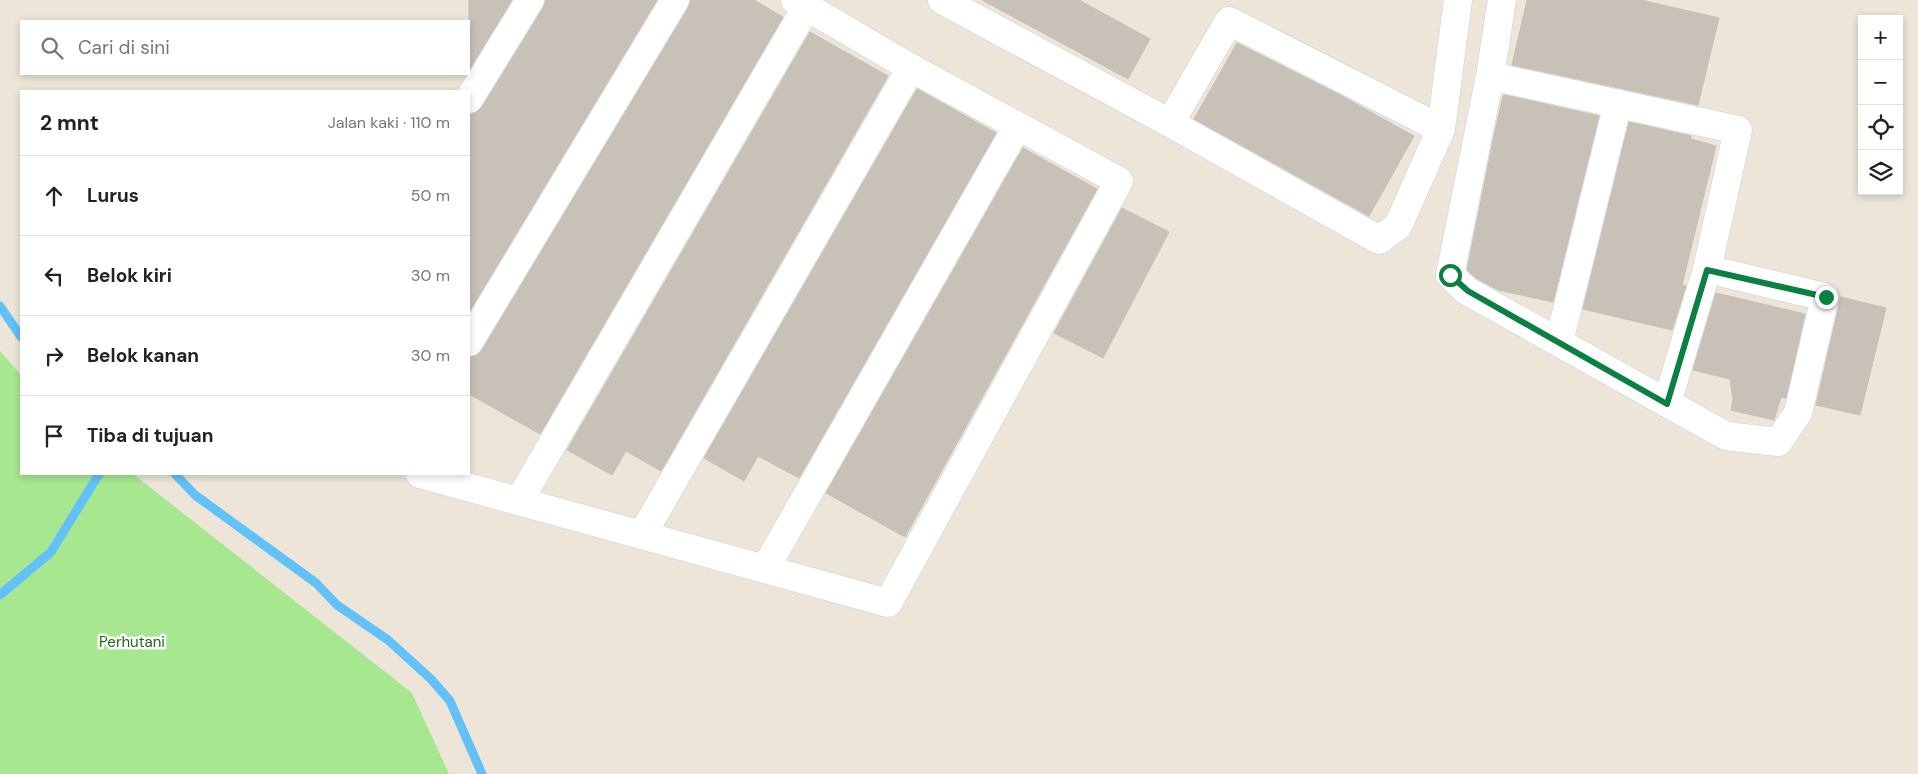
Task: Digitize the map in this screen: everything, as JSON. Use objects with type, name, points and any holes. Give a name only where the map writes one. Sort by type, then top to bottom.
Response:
[{"type":"street","points":[[470,97],[530,0]]},
{"type":"street","points":[[470,340],[675,0]]},
{"type":"street","points":[[942,0],[1170,123],[1378,240],[1398,226],[1441,128],[1458,0]]},
{"type":"street","points":[[1502,0],[1490,76],[1450,275],[1468,291],[1726,436],[1778,442],[1798,413],[1826,297],[1707,270]]},
{"type":"street","points":[[424,475],[519,502],[888,603],[1119,181],[911,68],[801,3],[519,502]]},
{"type":"street","points":[[1170,123],[1229,21],[1441,128]]},
{"type":"street","points":[[642,535],[911,68]]},
{"type":"street","points":[[1490,76],[1738,130],[1707,270],[1667,404]]},
{"type":"street","points":[[1560,342],[1618,103]]},
{"type":"street","points":[[765,569],[1017,127]]},
{"type":"green space","name":"Perhutani","points":[[0,351],[20,374],[20,475],[134,475],[412,693],[449,774],[0,774]]},
{"type":"building","points":[[469,0],[512,0],[470,68],[470,20]]},
{"type":"building","points":[[546,0],[657,0],[470,310],[470,115],[477,112],[482,107],[543,8]]},
{"type":"building","points":[[691,0],[754,0],[783,17],[540,434],[470,395],[470,358],[477,355],[482,350],[688,8]]},
{"type":"building","points":[[982,0],[1079,0],[1150,39],[1128,79]]},
{"type":"building","points":[[1527,0],[1641,0],[1719,18],[1698,105],[1512,65]]},
{"type":"building","points":[[810,32],[888,76],[661,471],[626,451],[612,475],[567,450]]},
{"type":"building","points":[[1237,43],[1342,96],[1414,136],[1369,216],[1194,119]]},
{"type":"building","points":[[917,89],[996,133],[799,478],[758,456],[744,481],[704,458]]},
{"type":"building","points":[[1503,96],[1599,116],[1553,302],[1498,290],[1476,278],[1467,270],[1495,131]]},
{"type":"building","points":[[1629,122],[1691,136],[1691,139],[1716,146],[1682,285],[1686,286],[1672,330],[1583,309]]},
{"type":"building","points":[[1023,148],[1097,189],[905,537],[826,493]]},
{"type":"building","points":[[1122,208],[1169,232],[1103,358],[1054,333]]},
{"type":"building","points":[[1716,293],[1805,314],[1786,398],[1781,397],[1774,420],[1731,410],[1733,399],[1730,379],[1693,370]]},
{"type":"building","points":[[1841,297],[1886,308],[1860,415],[1816,405]]},
{"type":"waterway","points":[[0,306],[20,336]]},
{"type":"waterway","points":[[0,595],[51,552],[98,475]]},
{"type":"waterway","points":[[176,475],[195,495],[316,583],[337,605],[388,640],[431,679],[450,701],[482,774]]},
{"type":"route","points":[[1450,275],[1468,291],[1667,404],[1707,270],[1826,297]]}]
